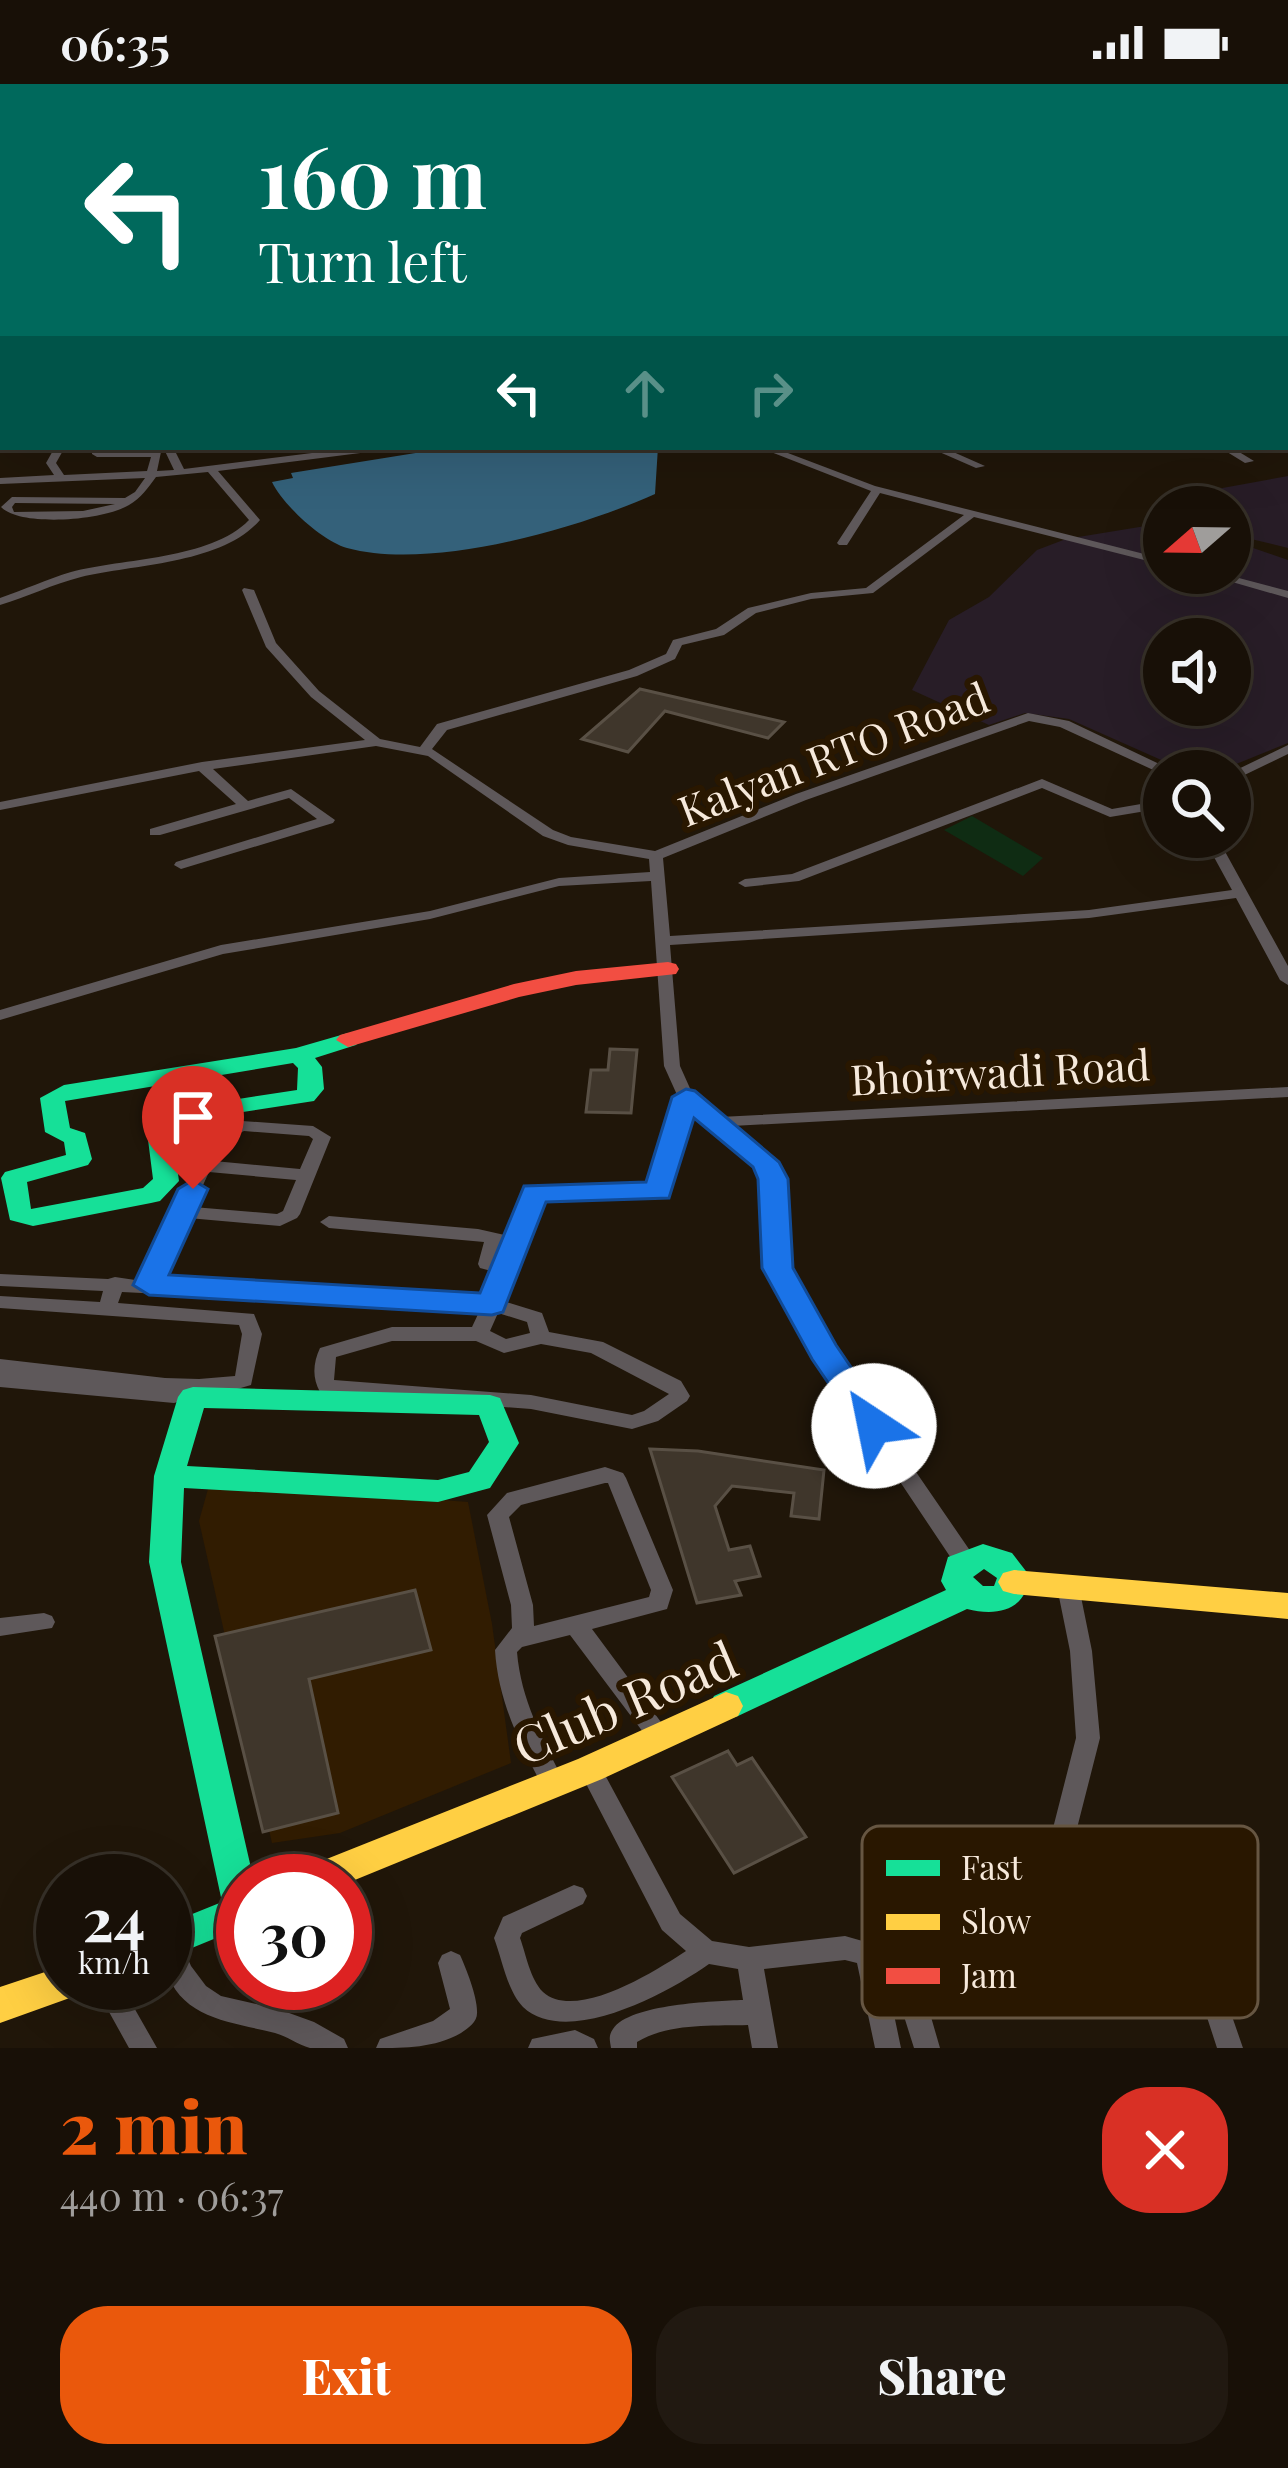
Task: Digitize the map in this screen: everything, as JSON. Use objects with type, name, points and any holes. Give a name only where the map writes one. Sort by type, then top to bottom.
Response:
[{"type":"street","points":[[58,450],[51,463],[60,476]]},
{"type":"street","points":[[13,512],[99,514],[135,500],[153,474],[157,454],[97,454],[97,450]]},
{"type":"street","points":[[170,450],[181,473]]},
{"type":"street","points":[[0,602],[71,576],[206,547],[245,532],[255,520],[216,470],[213,450]]},
{"type":"street","points":[[0,479],[14,473],[24,479],[181,473],[362,450]]},
{"type":"street","points":[[771,450],[877,490],[1143,557]]},
{"type":"street","points":[[940,450],[980,466]]},
{"type":"street","points":[[1229,450],[1249,461]]},
{"type":"street","points":[[0,498],[71,497],[78,495],[83,476]]},
{"type":"street","points":[[843,543],[877,490]]},
{"type":"street","points":[[424,750],[442,727],[633,673],[671,656],[677,643],[719,632],[752,610],[811,596],[869,591],[973,513]]},
{"type":"street","points":[[1251,585],[1288,595]]},
{"type":"street","points":[[248,590],[270,644],[315,694],[376,742]]},
{"type":"street","name":"Kalyan RTO Road","points":[[656,856],[1015,720],[1044,718],[1064,724],[1143,760]]},
{"type":"street","points":[[0,806],[202,766],[376,742],[424,750],[548,833],[568,841],[656,856],[672,1066],[686,1097],[765,1162],[773,1179],[778,1268],[824,1351],[965,1561]]},
{"type":"street","points":[[1251,768],[1288,749]]},
{"type":"street","points":[[202,766],[245,806]]},
{"type":"street","points":[[745,883],[794,878],[1042,783],[1110,813],[1143,808]]},
{"type":"street","points":[[155,832],[291,793],[328,820],[181,865]]},
{"type":"street","points":[[1222,858],[1288,980]]},
{"type":"street","points":[[0,1015],[221,950],[430,914],[559,882],[658,876]]},
{"type":"street","points":[[665,941],[1090,914],[1242,892]]},
{"type":"street","points":[[299,1055],[310,1067],[312,1089],[305,1096],[163,1117],[158,1124],[166,1181],[151,1195],[33,1218],[19,1214],[14,1178],[80,1159],[76,1138],[58,1132],[52,1098],[64,1092],[299,1055],[514,991],[576,978],[668,969]]},
{"type":"street","name":"Bhoirwadi Road","points":[[715,1122],[1288,1092]]},
{"type":"street","points":[[479,1334],[535,1193],[658,1192],[686,1097]]},
{"type":"street","points":[[149,1285],[182,1212],[217,1137],[242,1126],[313,1131],[322,1137],[292,1214],[280,1220],[182,1212]]},
{"type":"street","points":[[204,1166],[307,1175]]},
{"type":"street","points":[[329,1222],[515,1243]]},
{"type":"street","points":[[494,1238],[487,1264],[505,1269]]},
{"type":"street","points":[[0,1280],[492,1304],[535,1318],[541,1337]]},
{"type":"street","points":[[107,1309],[115,1283]]},
{"type":"street","points":[[212,1317],[223,1289]]},
{"type":"street","points":[[0,1302],[247,1319],[250,1325],[248,1366],[244,1380],[235,1386],[194,1387],[0,1366]]},
{"type":"street","points":[[392,1334],[479,1334],[504,1346],[541,1337],[596,1347],[674,1385],[680,1396],[651,1416],[632,1422],[531,1402],[327,1387],[323,1378],[327,1353],[392,1334]]},
{"type":"street","points":[[0,1380],[193,1397],[490,1405],[504,1443],[478,1480],[438,1491],[169,1477]]},
{"type":"street","points":[[193,1397],[169,1477],[163,1543],[174,1616],[229,1854]]},
{"type":"street","points":[[519,1639],[522,1605],[498,1515],[514,1499],[605,1474],[616,1478],[662,1590],[659,1603],[519,1639],[506,1650],[506,1676],[524,1729],[552,1782]]},
{"type":"street","points":[[992,1558],[1008,1568],[1014,1582],[1001,1599],[984,1601],[967,1594],[956,1574],[965,1561],[992,1558]]},
{"type":"street","points":[[1014,1582],[1288,1606]]},
{"type":"street","points":[[1066,1826],[1088,1738],[1081,1651],[1068,1587]]},
{"type":"street","name":"Club Road","points":[[372,1856],[590,1768],[967,1594]]},
{"type":"street","points":[[0,1627],[44,1622]]},
{"type":"street","points":[[575,1624],[660,1737]]},
{"type":"street","points":[[590,1768],[671,1922],[706,1952],[749,1959],[845,1948],[862,1952]]},
{"type":"street","points":[[574,1896],[512,1925],[507,1939],[532,1999],[551,2011],[609,2006],[671,1977],[706,1952]]},
{"type":"street","points":[[749,1959],[765,2048]]},
{"type":"street","points":[[389,2048],[442,2031],[465,2014],[451,1963]]},
{"type":"street","points":[[0,2005],[36,1993]]},
{"type":"street","points":[[192,2008],[196,2015],[221,2026],[295,2028],[335,2048]]},
{"type":"street","points":[[122,2010],[144,2048]]},
{"type":"street","points":[[624,2048],[623,2036],[632,2026],[759,2012]]},
{"type":"street","points":[[882,2018],[888,2048]]},
{"type":"street","points":[[918,2018],[926,2048]]},
{"type":"street","points":[[1220,2018],[1230,2048]]},
{"type":"street","points":[[541,2048],[575,2043],[585,2048]]},
{"type":"shaded area","points":[[1288,476],[1288,548],[1251,539],[1251,486],[1233,486]]},
{"type":"shaded area","points":[[1143,526],[1143,594],[1251,594],[1251,547],[1288,560],[1288,743],[1251,758],[1251,750],[1143,752],[1069,719],[1025,713],[989,725],[912,690],[949,620],[989,597],[1037,550],[1066,539]]},
{"type":"shaded area","points":[[210,1482],[468,1502],[492,1624],[511,1763],[340,1833],[272,1843],[199,1521]]},
{"type":"green space","points":[[972,816],[1043,858],[1023,876],[944,830]]},
{"type":"water","points":[[434,450],[658,450],[655,494],[545,533],[420,554],[381,554],[347,548],[326,538],[294,511],[272,482],[293,478],[291,473]]},
{"type":"building","points":[[640,689],[784,722],[768,738],[665,711],[628,752],[582,739]]},
{"type":"building","points":[[610,1049],[637,1050],[631,1113],[586,1112],[591,1070],[608,1070]]},
{"type":"building","points":[[650,1449],[698,1451],[824,1470],[819,1519],[791,1516],[794,1493],[732,1486],[715,1506],[729,1550],[750,1546],[760,1576],[735,1581],[741,1595],[697,1603]]},
{"type":"building","points":[[415,1590],[431,1650],[309,1679],[338,1813],[263,1832],[215,1636]]},
{"type":"building","points":[[728,1751],[737,1765],[752,1758],[806,1837],[734,1873],[672,1777]]},
{"type":"traffic: fast","points":[[299,1055],[310,1067],[312,1089],[305,1096],[163,1117],[158,1124],[166,1181],[151,1195],[33,1218],[19,1214],[14,1178],[79,1159],[76,1138],[58,1132],[52,1098],[64,1092],[299,1055],[348,1040]]},
{"type":"traffic: fast","points":[[193,1397],[490,1405],[504,1443],[479,1480],[438,1491],[169,1476],[193,1397]]},
{"type":"traffic: fast","points":[[169,1476],[165,1562],[230,1854]]},
{"type":"traffic: fast","points":[[983,1556],[1001,1562],[1013,1575],[1012,1589],[1002,1599],[975,1599],[957,1581],[959,1566],[983,1556]]},
{"type":"traffic: fast","points":[[726,1706],[967,1595]]},
{"type":"traffic: fast","points":[[192,1931],[216,1921]]},
{"type":"traffic: slow","points":[[1014,1582],[1288,1606]]},
{"type":"traffic: slow","points":[[372,1857],[590,1769],[726,1706]]},
{"type":"traffic: slow","points":[[0,2005],[36,1993]]},
{"type":"traffic: jam","points":[[348,1040],[514,991],[576,978],[668,969]]},
{"type":"route","points":[[193,1189],[149,1285],[492,1304],[535,1193],[658,1192],[686,1097],[765,1162],[773,1179],[778,1268],[824,1351],[874,1426]]}]
